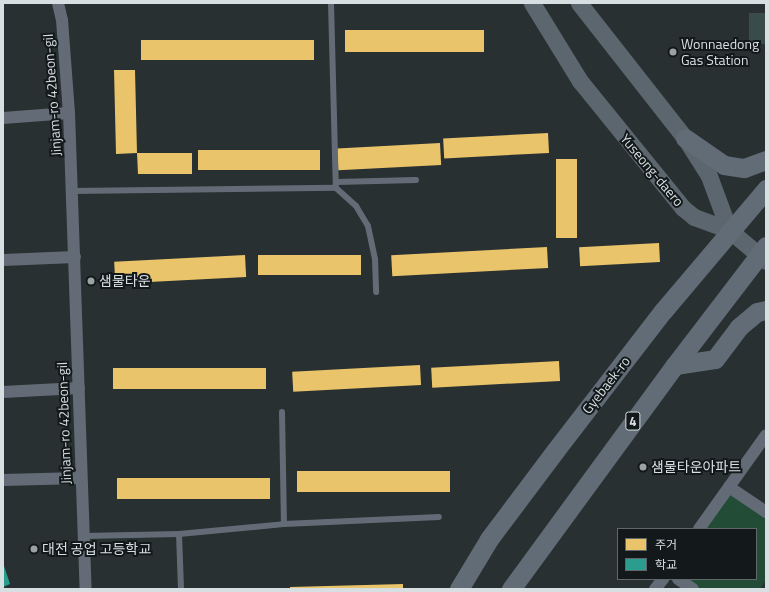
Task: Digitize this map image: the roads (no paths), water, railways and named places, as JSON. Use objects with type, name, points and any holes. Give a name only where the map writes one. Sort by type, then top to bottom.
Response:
[{"type":"main road","points":[[685,138],[724,165],[744,168],[766,160]]},
{"type":"main road","name":"Gyebaek-ro","points":[[459,589],[489,539],[550,458],[729,230],[766,189]]},
{"type":"main road","name":"4","points":[[511,589],[674,364],[763,254]]},
{"type":"main road","points":[[674,364],[715,359],[739,327],[757,312],[766,310]]},
{"type":"street","name":"Jinjam-ro 42beon-gil","points":[[58,3],[62,20],[69,113],[75,257],[80,478],[86,589]]},
{"type":"street","name":"Yuseong-daero","points":[[532,3],[580,81],[683,208],[694,217],[729,230]]},
{"type":"street","points":[[579,3],[685,138],[710,176],[729,230],[763,254]]},
{"type":"street","points":[[3,118],[69,113]]},
{"type":"street","points":[[3,260],[75,257]]},
{"type":"street","points":[[3,392],[78,388]]},
{"type":"street","points":[[699,528],[766,435]]},
{"type":"street","points":[[3,480],[80,478]]},
{"type":"street","points":[[729,487],[766,512]]},
{"type":"street","points":[[655,589],[661,580]]},
{"type":"street","points":[[680,580],[693,589]]},
{"type":"lane","points":[[331,3],[336,185],[356,206],[368,226],[375,259],[376,292]]},
{"type":"lane","points":[[72,191],[336,185],[416,180]]},
{"type":"lane","points":[[282,412],[284,524]]},
{"type":"lane","points":[[84,536],[179,534],[284,524],[439,517]]},
{"type":"lane","points":[[179,534],[181,589]]},
{"type":"place","name":"Wonnaedong Gas Station","points":[[673,52]]},
{"type":"place","name":"샘물타운","points":[[91,281]]},
{"type":"place","name":"샘물타운아파트","points":[[643,467]]},
{"type":"place","name":"대전 공업 고등학교","points":[[34,549]]}]
